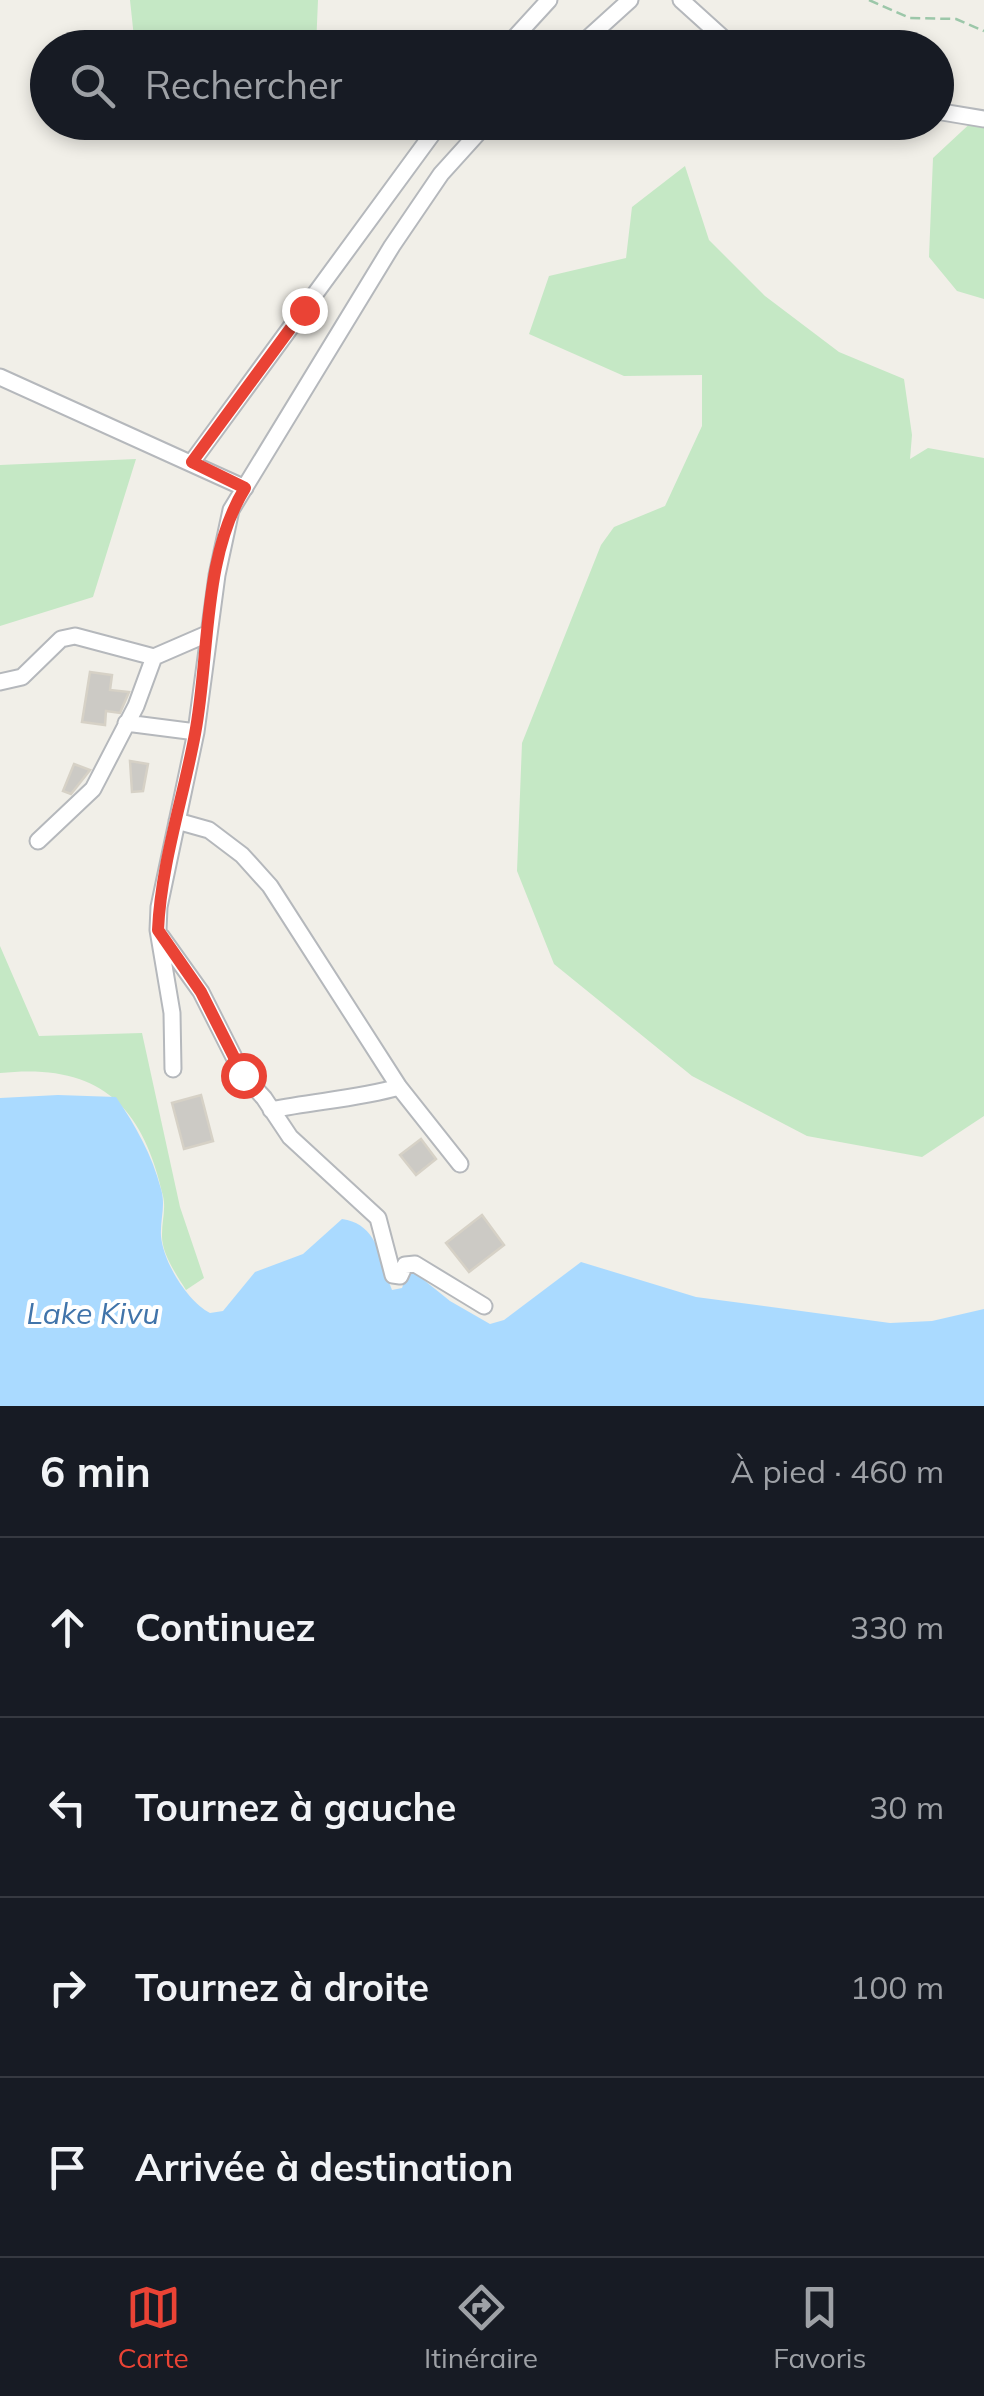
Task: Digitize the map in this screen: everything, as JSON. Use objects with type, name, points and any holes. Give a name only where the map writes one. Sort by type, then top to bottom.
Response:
[{"type":"street","points":[[522,30],[549,0]]},
{"type":"street","points":[[597,30],[630,0]]},
{"type":"street","points":[[681,0],[715,30]]},
{"type":"street","points":[[954,114],[984,119]]},
{"type":"street","points":[[192,462],[428,140]]},
{"type":"street","points":[[173,1069],[172,1014],[158,930],[196,732],[208,634],[231,510],[392,246],[441,174],[472,140]]},
{"type":"street","points":[[0,377],[245,488]]},
{"type":"street","points":[[0,682],[22,677],[62,640],[75,636],[154,656],[208,634]]},
{"type":"street","points":[[38,841],[92,789],[126,724],[154,656]]},
{"type":"street","points":[[126,724],[196,732]]},
{"type":"street","points":[[177,821],[209,830],[242,856],[270,886],[399,1087],[460,1164]]},
{"type":"street","points":[[158,930],[201,992],[243,1075],[328,1177],[378,1218],[395,1276],[400,1276],[404,1265],[415,1264],[484,1306]]},
{"type":"street","points":[[271,1110],[334,1097],[362,1097],[399,1087]]},
{"type":"path","points":[[868,0],[910,18],[956,20],[984,31]]},
{"type":"green space","points":[[130,0],[318,0],[317,30],[133,30]]},
{"type":"green space","points":[[984,116],[984,299],[957,291],[929,257],[933,158],[976,118]]},
{"type":"green space","points":[[685,166],[709,240],[765,296],[839,352],[904,379],[912,435],[910,459],[928,448],[984,458],[984,1116],[922,1157],[807,1136],[692,1076],[554,964],[517,871],[522,743],[601,545],[614,527],[665,506],[702,426],[702,375],[624,376],[529,334],[549,276],[626,258],[632,207]]},
{"type":"green space","points":[[136,459],[93,597],[0,626],[0,465]]},
{"type":"green space","points":[[0,946],[39,1036],[142,1033],[180,1207],[204,1278],[186,1290],[164,1249],[164,1201],[154,1163],[128,1113],[110,1095],[88,1082],[34,1072],[0,1073]]},
{"type":"water","name":"Lake Kivu","points":[[116,1097],[143,1141],[157,1176],[163,1201],[161,1236],[166,1257],[185,1291],[210,1313],[223,1311],[255,1272],[303,1254],[342,1219],[354,1222],[371,1236],[392,1290],[402,1288],[409,1268],[450,1301],[490,1324],[504,1320],[581,1262],[696,1297],[890,1323],[932,1321],[984,1309],[984,1406],[0,1406],[0,1098]]},
{"type":"building","points":[[90,672],[112,675],[110,690],[129,692],[120,713],[106,711],[105,725],[82,722]]},
{"type":"building","points":[[130,761],[148,764],[143,791],[132,792]]},
{"type":"building","points":[[74,764],[90,770],[71,794],[63,791]]},
{"type":"building","points":[[201,1095],[213,1141],[184,1149],[172,1103]]},
{"type":"building","points":[[421,1139],[436,1159],[416,1175],[400,1155]]},
{"type":"building","points":[[482,1215],[504,1245],[469,1272],[446,1243]]},
{"type":"route","points":[[243,1075],[201,992],[158,930],[162,885],[196,732],[216,575],[231,510],[245,488],[192,462],[304,310]]}]
